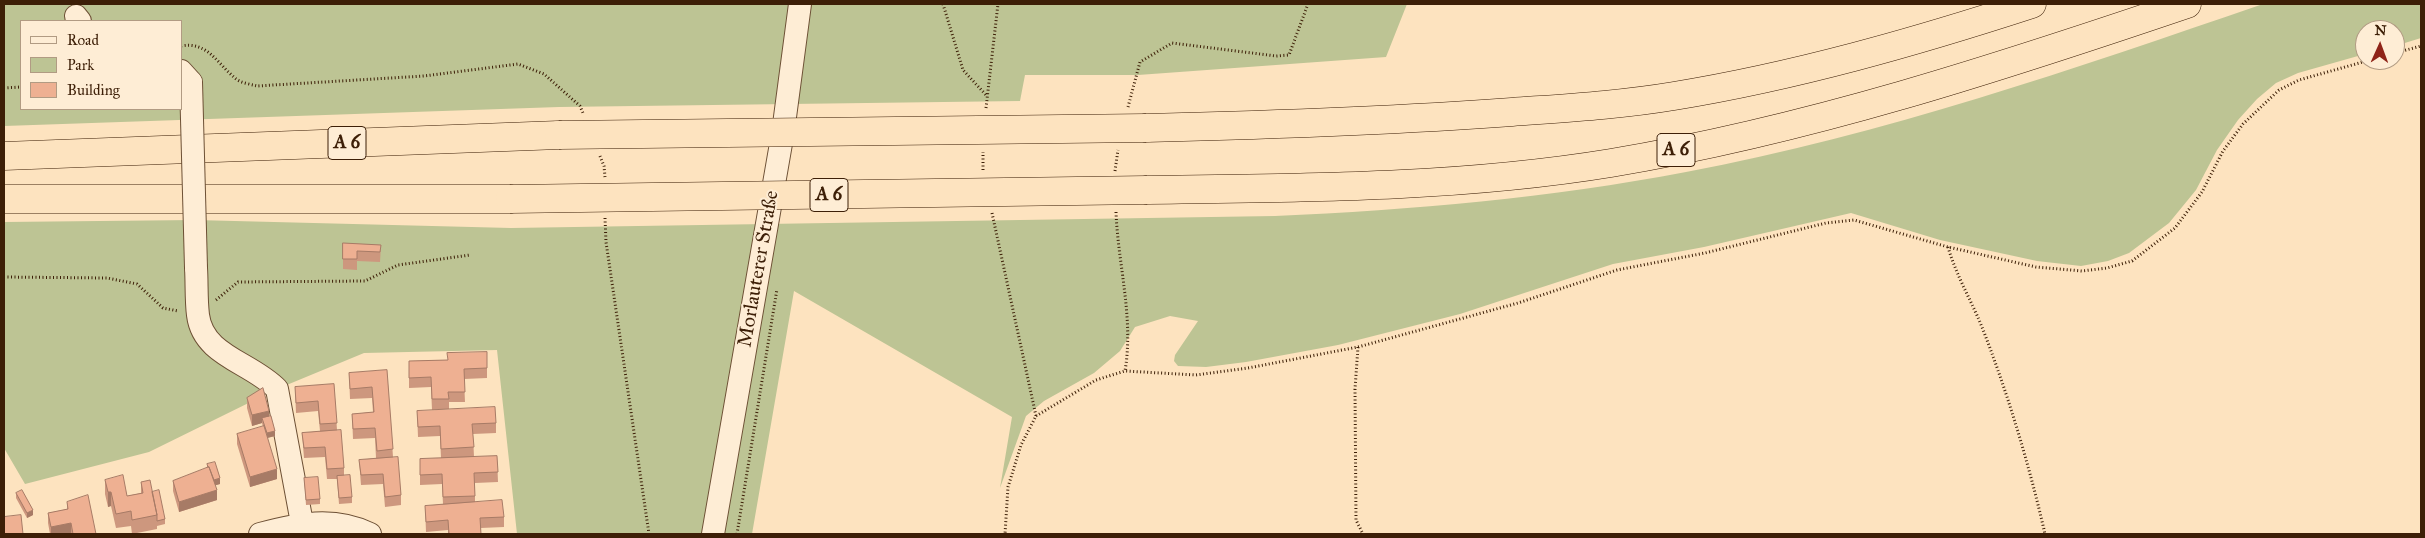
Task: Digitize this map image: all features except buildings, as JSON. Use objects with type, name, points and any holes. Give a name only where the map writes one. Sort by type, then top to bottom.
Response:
[{"type":"highway","name":"A 6","points":[[4,156],[559,135],[1146,128],[1339,122],[1573,108],[1671,96],[1744,84],[1819,67],[1943,33],[2032,4]]},
{"type":"highway","name":"A 6","points":[[4,198],[510,199],[1347,188],[1465,180],[1610,163],[1799,123],[1907,95],[2187,4]]},
{"type":"street","name":"Morlauterer Straße","points":[[713,534],[784,132],[800,4]]},
{"type":"street","points":[[186,76],[198,315],[202,333],[210,345],[267,379],[277,389],[302,523]]},
{"type":"street","points":[[260,534],[302,523],[332,524],[361,530],[370,534]]},
{"type":"path","points":[[943,4],[964,70],[987,95]]},
{"type":"path","points":[[986,113],[998,4]]},
{"type":"path","points":[[182,46],[193,44],[210,53],[237,80],[257,86],[424,76],[518,64],[544,74],[580,106],[584,115]]},
{"type":"path","points":[[2405,50],[2421,46]]},
{"type":"path","points":[[1005,534],[1008,487],[1021,445],[1036,416],[1096,380],[1125,371],[1196,375],[1248,368],[1358,346],[1518,303],[1616,270],[1705,253],[1826,223],[1854,220],[1948,247],[2036,267],[2082,271],[2107,268],[2132,261],[2175,228],[2202,192],[2223,151],[2263,102],[2279,90],[2299,80],[2355,64]]},
{"type":"path","points":[[4,88],[20,87]]},
{"type":"path","points":[[598,149],[604,166],[605,185]]},
{"type":"path","points":[[983,150],[984,177]]},
{"type":"path","points":[[990,206],[1036,416]]},
{"type":"path","points":[[605,213],[606,242],[649,534]]},
{"type":"path","points":[[1948,247],[1952,261],[1982,327],[2030,471],[2046,534]]},
{"type":"path","points":[[4,277],[115,279],[137,284],[163,308],[198,315],[238,282],[364,281],[398,265],[470,255]]},
{"type":"path","points":[[1358,346],[1355,389],[1356,520],[1363,534]]},
{"type":"green space","points":[[4,4],[1407,4],[1386,57],[1138,75],[1025,75],[1020,101],[559,107],[4,126]]},
{"type":"green space","points":[[2263,4],[2421,4],[2421,38],[2405,43],[2405,20],[2355,20],[2355,57],[2298,73],[2276,83],[2257,99],[2238,120],[2217,150],[2196,190],[2169,223],[2129,253],[2108,261],[2081,266],[2037,261],[1940,240],[1851,213],[1704,247],[1613,264],[1460,314],[1338,345],[1246,362],[1206,367],[1178,366],[1174,361],[1175,355],[1198,321],[1170,316],[1135,327],[1120,351],[1094,373],[1044,401],[1026,416],[1000,488],[1012,417],[794,291],[752,534],[517,534],[497,350],[364,353],[277,389],[149,452],[25,484],[4,448],[4,222],[195,220],[511,228],[1275,216],[1481,202],[1635,181],[1760,157],[1905,120],[1978,99]]}]
